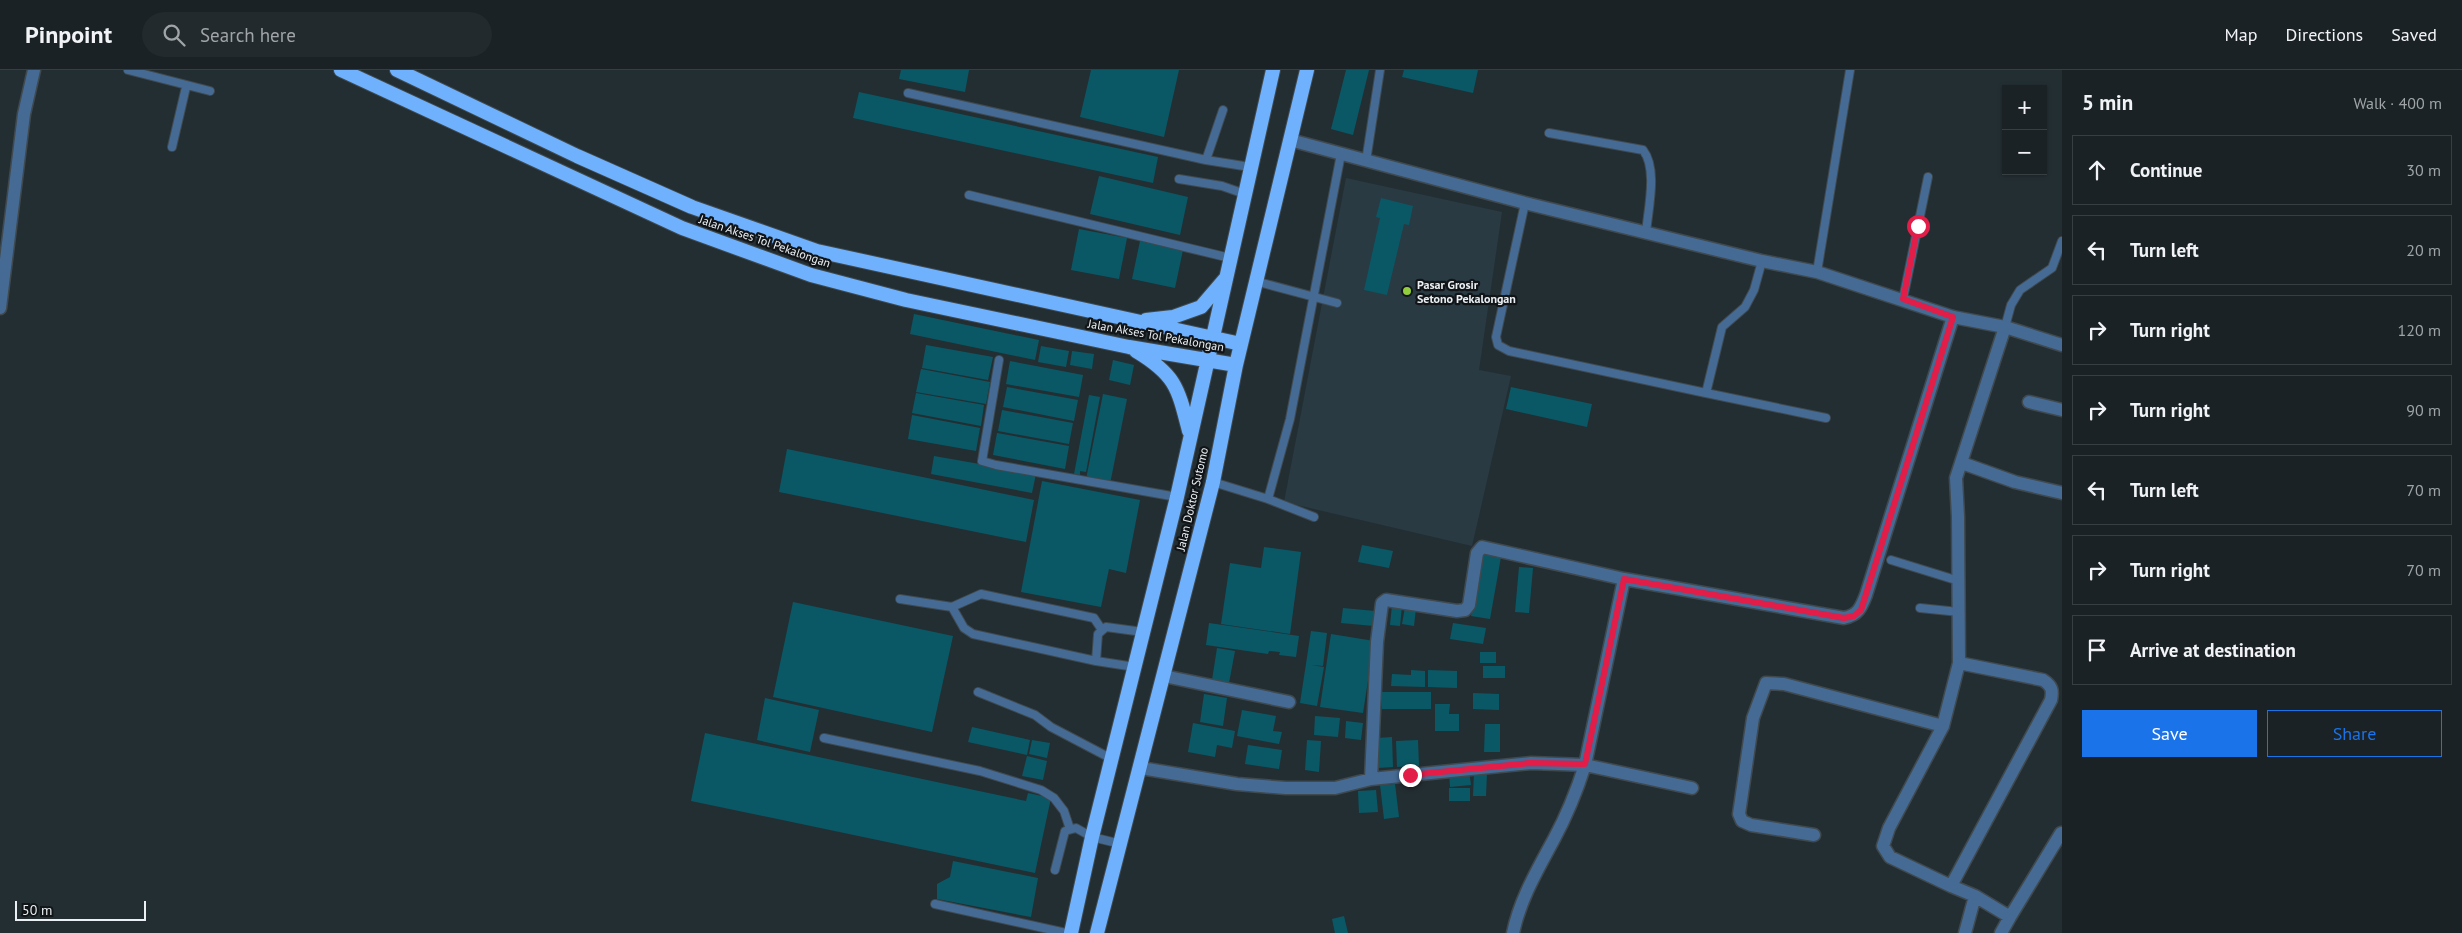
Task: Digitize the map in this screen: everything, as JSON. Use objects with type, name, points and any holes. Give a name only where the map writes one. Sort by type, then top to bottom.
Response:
[{"type":"highway","name":"Jalan Akses Tol Pekalongan","points":[[341,70],[682,228],[802,272],[906,300],[1129,347],[1236,365]]},
{"type":"highway","name":"Jalan Akses Tol Pekalongan","points":[[397,70],[577,156],[692,207],[816,251],[1241,344]]},
{"type":"highway","name":"Jalan Doktor Sutomo","points":[[1071,933],[1092,837],[1178,497],[1190,434],[1273,70]]},
{"type":"highway","name":"Jalan Doktor Sutomo","points":[[1097,933],[1141,768],[1213,482],[1255,281],[1307,70]]},
{"type":"highway","points":[[1135,321],[1173,317],[1201,307],[1226,278]]},
{"type":"highway","points":[[1129,347],[1158,364],[1179,390],[1190,434]]},
{"type":"street","points":[[0,308],[24,114],[34,70]]},
{"type":"street","points":[[1290,140],[1525,203],[1762,261],[1817,272],[1953,317],[2004,327],[2062,345]]},
{"type":"street","points":[[1371,779],[1377,642],[1382,603],[1386,600],[1457,611],[1465,610],[1469,604],[1477,553],[1482,547],[1624,579],[1844,618],[1854,616],[1861,610],[1866,596],[1953,317]]},
{"type":"street","points":[[2004,327],[1956,478],[1959,663],[1943,726],[1889,828],[1883,846],[1890,858],[1976,896],[2009,916]]},
{"type":"street","points":[[2029,402],[2062,410]]},
{"type":"street","points":[[1962,463],[2015,482],[2062,494]]},
{"type":"street","points":[[1512,933],[1526,890],[1577,792],[1585,764],[1624,579]]},
{"type":"street","points":[[1951,886],[2050,700],[2052,691],[2050,685],[2044,680],[1959,663]]},
{"type":"street","points":[[1164,676],[1289,702]]},
{"type":"street","points":[[1814,835],[1751,825],[1742,821],[1739,814],[1753,718],[1766,683],[1784,684],[1943,726]]},
{"type":"street","points":[[1141,768],[1208,780],[1286,788],[1335,788],[1371,779],[1530,763],[1585,764],[1692,788]]},
{"type":"street","points":[[2001,933],[2009,916],[2061,833]]},
{"type":"street","points":[[1966,929],[1976,896]]},
{"type":"lane","points":[[128,70],[210,92]]},
{"type":"lane","points":[[1366,160],[1380,70]]},
{"type":"lane","points":[[1817,272],[1850,70]]},
{"type":"lane","points":[[172,147],[186,87]]},
{"type":"lane","points":[[908,93],[1206,160],[1250,167]]},
{"type":"lane","points":[[1206,160],[1223,110]]},
{"type":"lane","points":[[1549,133],[1643,150],[1649,158],[1651,170],[1646,233]]},
{"type":"lane","points":[[1268,499],[1290,419],[1312,296],[1341,154]]},
{"type":"lane","points":[[1903,299],[1928,177]]},
{"type":"lane","points":[[1179,179],[1222,186],[1246,194]]},
{"type":"lane","points":[[969,195],[1230,258]]},
{"type":"lane","points":[[1525,203],[1496,337],[1498,345],[1509,351],[1826,418]]},
{"type":"lane","points":[[2004,327],[2011,305],[2020,290],[2052,268],[2062,241]]},
{"type":"lane","points":[[1706,393],[1722,327],[1745,307],[1754,290],[1762,261]]},
{"type":"lane","points":[[1255,281],[1337,303]]},
{"type":"lane","points":[[999,360],[983,442],[982,461],[1178,497]]},
{"type":"lane","points":[[1213,482],[1268,499],[1314,517]]},
{"type":"lane","points":[[1891,560],[1959,581]]},
{"type":"lane","points":[[900,600],[952,608],[981,594],[1094,618],[1102,630]]},
{"type":"lane","points":[[952,608],[964,628],[973,634],[1096,661],[1134,667]]},
{"type":"lane","points":[[1920,608],[1959,612]]},
{"type":"lane","points":[[1096,661],[1098,634],[1102,630],[1106,628],[1143,632]]},
{"type":"lane","points":[[978,692],[1035,716],[1051,727],[1112,759]]},
{"type":"lane","points":[[824,738],[980,771],[1040,790],[1054,798],[1064,812],[1070,829]]},
{"type":"lane","points":[[1055,870],[1065,831],[1076,828],[1092,837],[1120,844]]},
{"type":"lane","points":[[935,904],[1066,933]]},
{"type":"shaded area","name":"Pasar Grosir Setono Pekalongan","points":[[1346,178],[1502,212],[1479,370],[1511,376],[1472,546],[1284,502]]},
{"type":"building","points":[[901,70],[969,70],[965,92],[899,79]]},
{"type":"building","points":[[1091,70],[1179,70],[1164,137],[1080,117]]},
{"type":"building","points":[[1346,70],[1369,70],[1353,135],[1331,129]]},
{"type":"building","points":[[1404,70],[1478,70],[1473,93],[1402,77]]},
{"type":"building","points":[[859,92],[1158,157],[1153,183],[853,118]]},
{"type":"building","points":[[1099,176],[1188,197],[1180,235],[1090,214]]},
{"type":"building","points":[[1381,198],[1413,206],[1409,225],[1404,224],[1387,295],[1364,290],[1380,218],[1376,217]]},
{"type":"building","points":[[1079,229],[1127,238],[1119,279],[1071,270]]},
{"type":"building","points":[[1140,241],[1183,250],[1175,288],[1132,279]]},
{"type":"building","points":[[914,314],[1039,340],[1035,360],[910,334]]},
{"type":"building","points":[[926,345],[993,357],[988,380],[922,368]]},
{"type":"building","points":[[1041,346],[1069,351],[1066,367],[1038,362]]},
{"type":"building","points":[[1072,351],[1094,354],[1092,369],[1070,365]]},
{"type":"building","points":[[1113,360],[1134,365],[1130,385],[1109,380]]},
{"type":"building","points":[[1010,361],[1083,375],[1079,397],[1006,384]]},
{"type":"building","points":[[921,369],[990,382],[986,404],[916,392]]},
{"type":"building","points":[[1007,387],[1078,400],[1074,421],[1003,407]]},
{"type":"building","points":[[1511,387],[1592,404],[1587,427],[1506,409]]},
{"type":"building","points":[[916,393],[984,405],[981,426],[912,413]]},
{"type":"building","points":[[1103,394],[1127,399],[1110,484],[1086,479]]},
{"type":"building","points":[[1089,395],[1100,397],[1086,472],[1080,471],[1080,475],[1074,474]]},
{"type":"building","points":[[1002,410],[1073,423],[1069,444],[998,431]]},
{"type":"building","points":[[912,415],[980,428],[976,451],[908,439]]},
{"type":"building","points":[[997,433],[1069,446],[1065,469],[993,455]]},
{"type":"building","points":[[787,449],[1034,500],[1026,542],[779,492]]},
{"type":"building","points":[[934,456],[1036,474],[1032,493],[931,474]]},
{"type":"building","points":[[1042,481],[1140,500],[1126,573],[1109,569],[1101,607],[1021,592]]},
{"type":"building","points":[[1362,545],[1393,551],[1389,568],[1358,562]]},
{"type":"building","points":[[1264,547],[1301,552],[1290,634],[1221,624],[1230,563],[1261,568]]},
{"type":"building","points":[[1482,554],[1501,557],[1490,619],[1471,616]]},
{"type":"building","points":[[1519,567],[1533,568],[1529,613],[1515,612]]},
{"type":"building","points":[[793,602],[953,636],[932,732],[773,697]]},
{"type":"building","points":[[1392,605],[1402,606],[1400,626],[1390,625]]},
{"type":"building","points":[[1405,607],[1416,608],[1414,626],[1402,624]]},
{"type":"building","points":[[1343,608],[1375,611],[1374,626],[1341,623]]},
{"type":"building","points":[[1209,623],[1299,636],[1296,657],[1279,655],[1280,652],[1269,651],[1268,654],[1206,645]]},
{"type":"building","points":[[1453,623],[1486,628],[1483,644],[1450,639]]},
{"type":"building","points":[[1311,631],[1327,633],[1323,666],[1311,665],[1324,667],[1317,706],[1300,703]]},
{"type":"building","points":[[1331,634],[1374,641],[1363,713],[1320,707]]},
{"type":"building","points":[[1217,648],[1235,651],[1229,683],[1212,680]]},
{"type":"building","points":[[1480,652],[1496,652],[1496,663],[1480,663]]},
{"type":"building","points":[[1483,666],[1505,666],[1505,678],[1483,678]]},
{"type":"building","points":[[1411,670],[1425,671],[1425,687],[1391,686],[1392,674],[1411,675]]},
{"type":"building","points":[[1428,670],[1457,671],[1457,688],[1428,687]]},
{"type":"building","points":[[1382,692],[1431,692],[1431,709],[1382,709]]},
{"type":"building","points":[[1473,693],[1499,694],[1499,710],[1473,709]]},
{"type":"building","points":[[1204,694],[1227,698],[1223,726],[1200,722]]},
{"type":"building","points":[[765,698],[819,710],[810,752],[757,740]]},
{"type":"building","points":[[1435,704],[1450,704],[1449,714],[1459,714],[1459,731],[1435,731]]},
{"type":"building","points":[[1242,710],[1276,716],[1273,731],[1282,732],[1279,744],[1237,736]]},
{"type":"building","points":[[1315,716],[1340,718],[1338,737],[1314,735]]},
{"type":"building","points":[[1346,721],[1363,723],[1361,740],[1345,738]]},
{"type":"building","points":[[1193,723],[1235,731],[1232,748],[1217,745],[1215,757],[1188,752]]},
{"type":"building","points":[[1485,724],[1500,724],[1500,752],[1484,752]]},
{"type":"building","points":[[972,727],[1030,740],[1027,755],[968,742]]},
{"type":"building","points":[[705,733],[1026,801],[1028,793],[1051,798],[1035,873],[691,801]]},
{"type":"building","points":[[1392,737],[1393,767],[1378,768],[1377,738]]},
{"type":"building","points":[[1032,740],[1050,743],[1047,758],[1029,754]]},
{"type":"building","points":[[1307,740],[1321,741],[1319,772],[1305,770]]},
{"type":"building","points":[[1418,740],[1419,766],[1397,767],[1396,741]]},
{"type":"building","points":[[1248,745],[1282,750],[1279,769],[1245,764]]},
{"type":"building","points":[[1027,756],[1047,761],[1043,780],[1022,776]]},
{"type":"building","points":[[1469,770],[1471,785],[1450,787],[1449,772]]},
{"type":"building","points":[[1474,773],[1487,773],[1486,796],[1473,796]]},
{"type":"building","points":[[1395,784],[1399,817],[1384,819],[1380,785]]},
{"type":"building","points":[[1449,788],[1470,788],[1470,801],[1449,801]]},
{"type":"building","points":[[1376,790],[1378,812],[1359,813],[1358,791]]},
{"type":"building","points":[[953,861],[1038,878],[1031,917],[937,899],[937,884],[950,877]]},
{"type":"building","points":[[1344,916],[1348,933],[1335,933],[1332,919]]},
{"type":"place","name":"Pasar Grosir Setono Pekalongan","points":[[1407,291]]},
{"type":"route","points":[[1410,775],[1530,763],[1585,764],[1624,579],[1844,618],[1854,616],[1861,610],[1953,317],[1903,299],[1918,226]]}]
